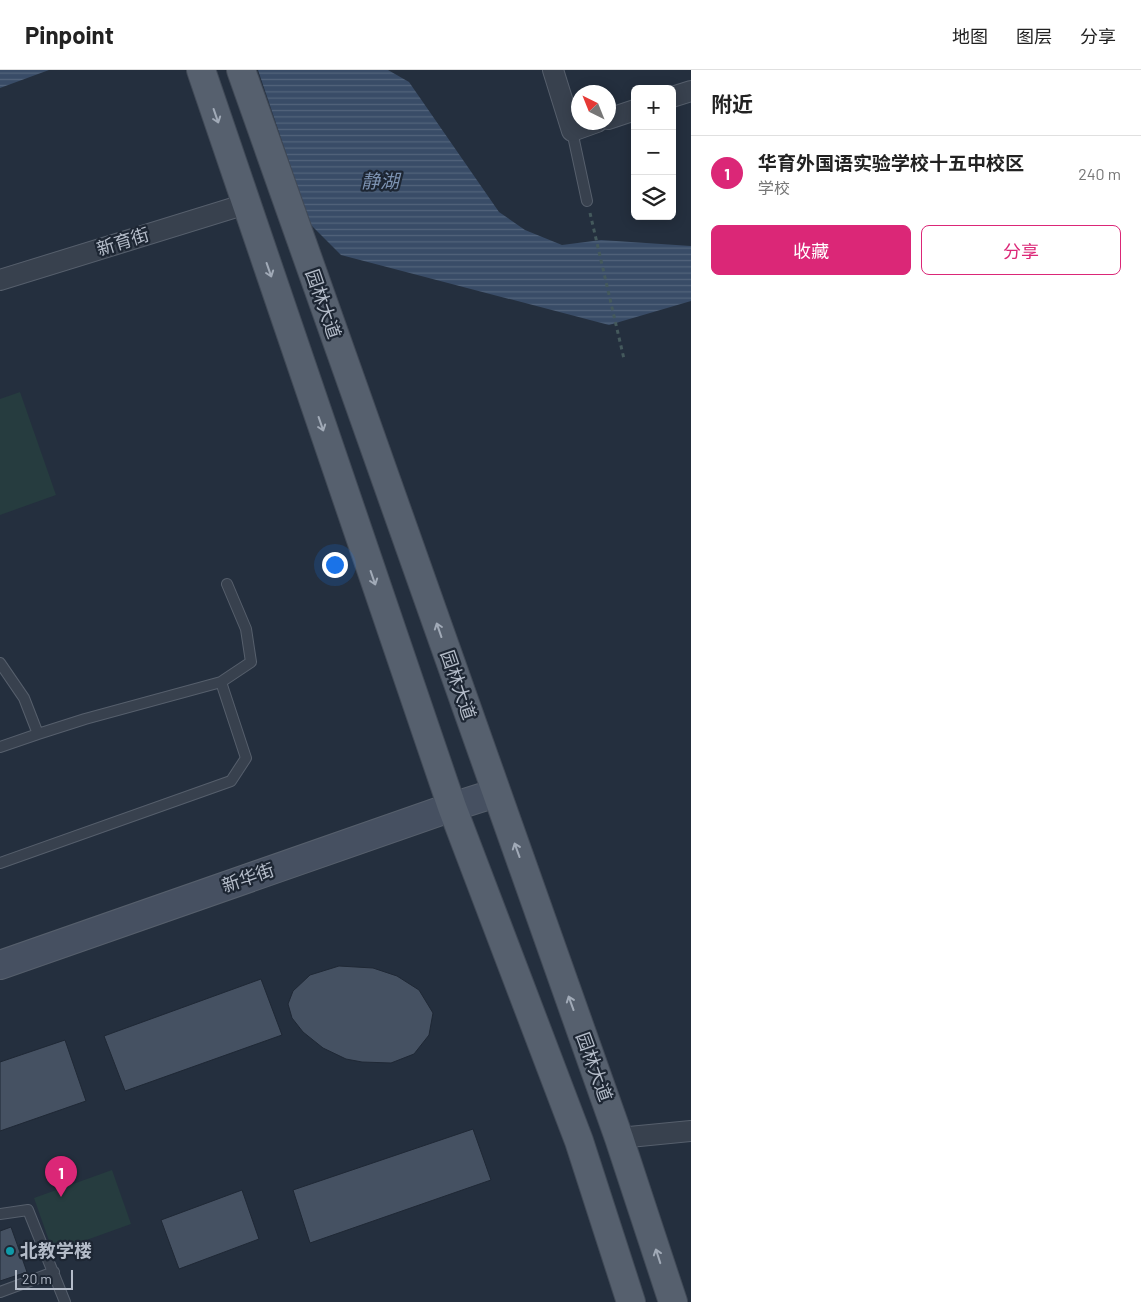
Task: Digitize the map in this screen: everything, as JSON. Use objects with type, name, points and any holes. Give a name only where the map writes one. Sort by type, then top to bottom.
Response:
[{"type":"main road","points":[[201,70],[452,807],[579,1141],[631,1302]]},
{"type":"main road","name":"园林大道","points":[[241,70],[619,1138],[673,1302]]},
{"type":"street","points":[[553,70],[572,131]]},
{"type":"street","points":[[676,96],[691,91]]},
{"type":"street","points":[[616,116],[631,111]]},
{"type":"street","name":"新育街","points":[[0,280],[246,204]]},
{"type":"street","name":"新华街","points":[[0,965],[496,793]]},
{"type":"street","points":[[619,1138],[691,1131]]},
{"type":"lane","points":[[572,131],[588,201]]},
{"type":"lane","points":[[0,747],[84,719],[221,682],[251,662],[246,628],[227,584]]},
{"type":"lane","points":[[0,663],[24,698],[38,734]]},
{"type":"lane","points":[[0,863],[231,782],[246,758],[221,682]]},
{"type":"lane","points":[[0,1214],[28,1210],[65,1302]]},
{"type":"lane","points":[[0,1292],[54,1272]]},
{"type":"path","points":[[588,201],[624,359]]},
{"type":"green space","points":[[20,392],[56,495],[0,515],[0,399]]},
{"type":"green space","points":[[112,1170],[131,1224],[53,1252],[34,1198]]},
{"type":"water","points":[[0,70],[49,70],[0,88]]},
{"type":"water","name":"静湖","points":[[258,70],[388,70],[409,82],[499,212],[525,230],[562,245],[601,240],[691,246],[691,301],[609,325],[341,255],[310,224]]},
{"type":"building","points":[[339,966],[373,968],[397,976],[419,990],[433,1013],[429,1035],[414,1054],[391,1063],[362,1062],[346,1059],[323,1048],[303,1032],[292,1018],[288,1004],[293,991],[310,975]]},
{"type":"building","points":[[261,979],[282,1035],[125,1091],[104,1036]]},
{"type":"building","points":[[65,1040],[86,1101],[0,1131],[0,1062]]},
{"type":"building","points":[[473,1129],[491,1180],[310,1243],[293,1190]]},
{"type":"building","points":[[242,1190],[259,1239],[179,1269],[161,1220]]},
{"type":"building","name":"北教学楼","points":[[11,1227],[27,1272],[0,1281],[0,1231]]},
{"type":"place","name":"华育外国语实验学校十五中校区","points":[[61,1197]]},
{"type":"place","name":"北教学楼","points":[[10,1251]]}]
